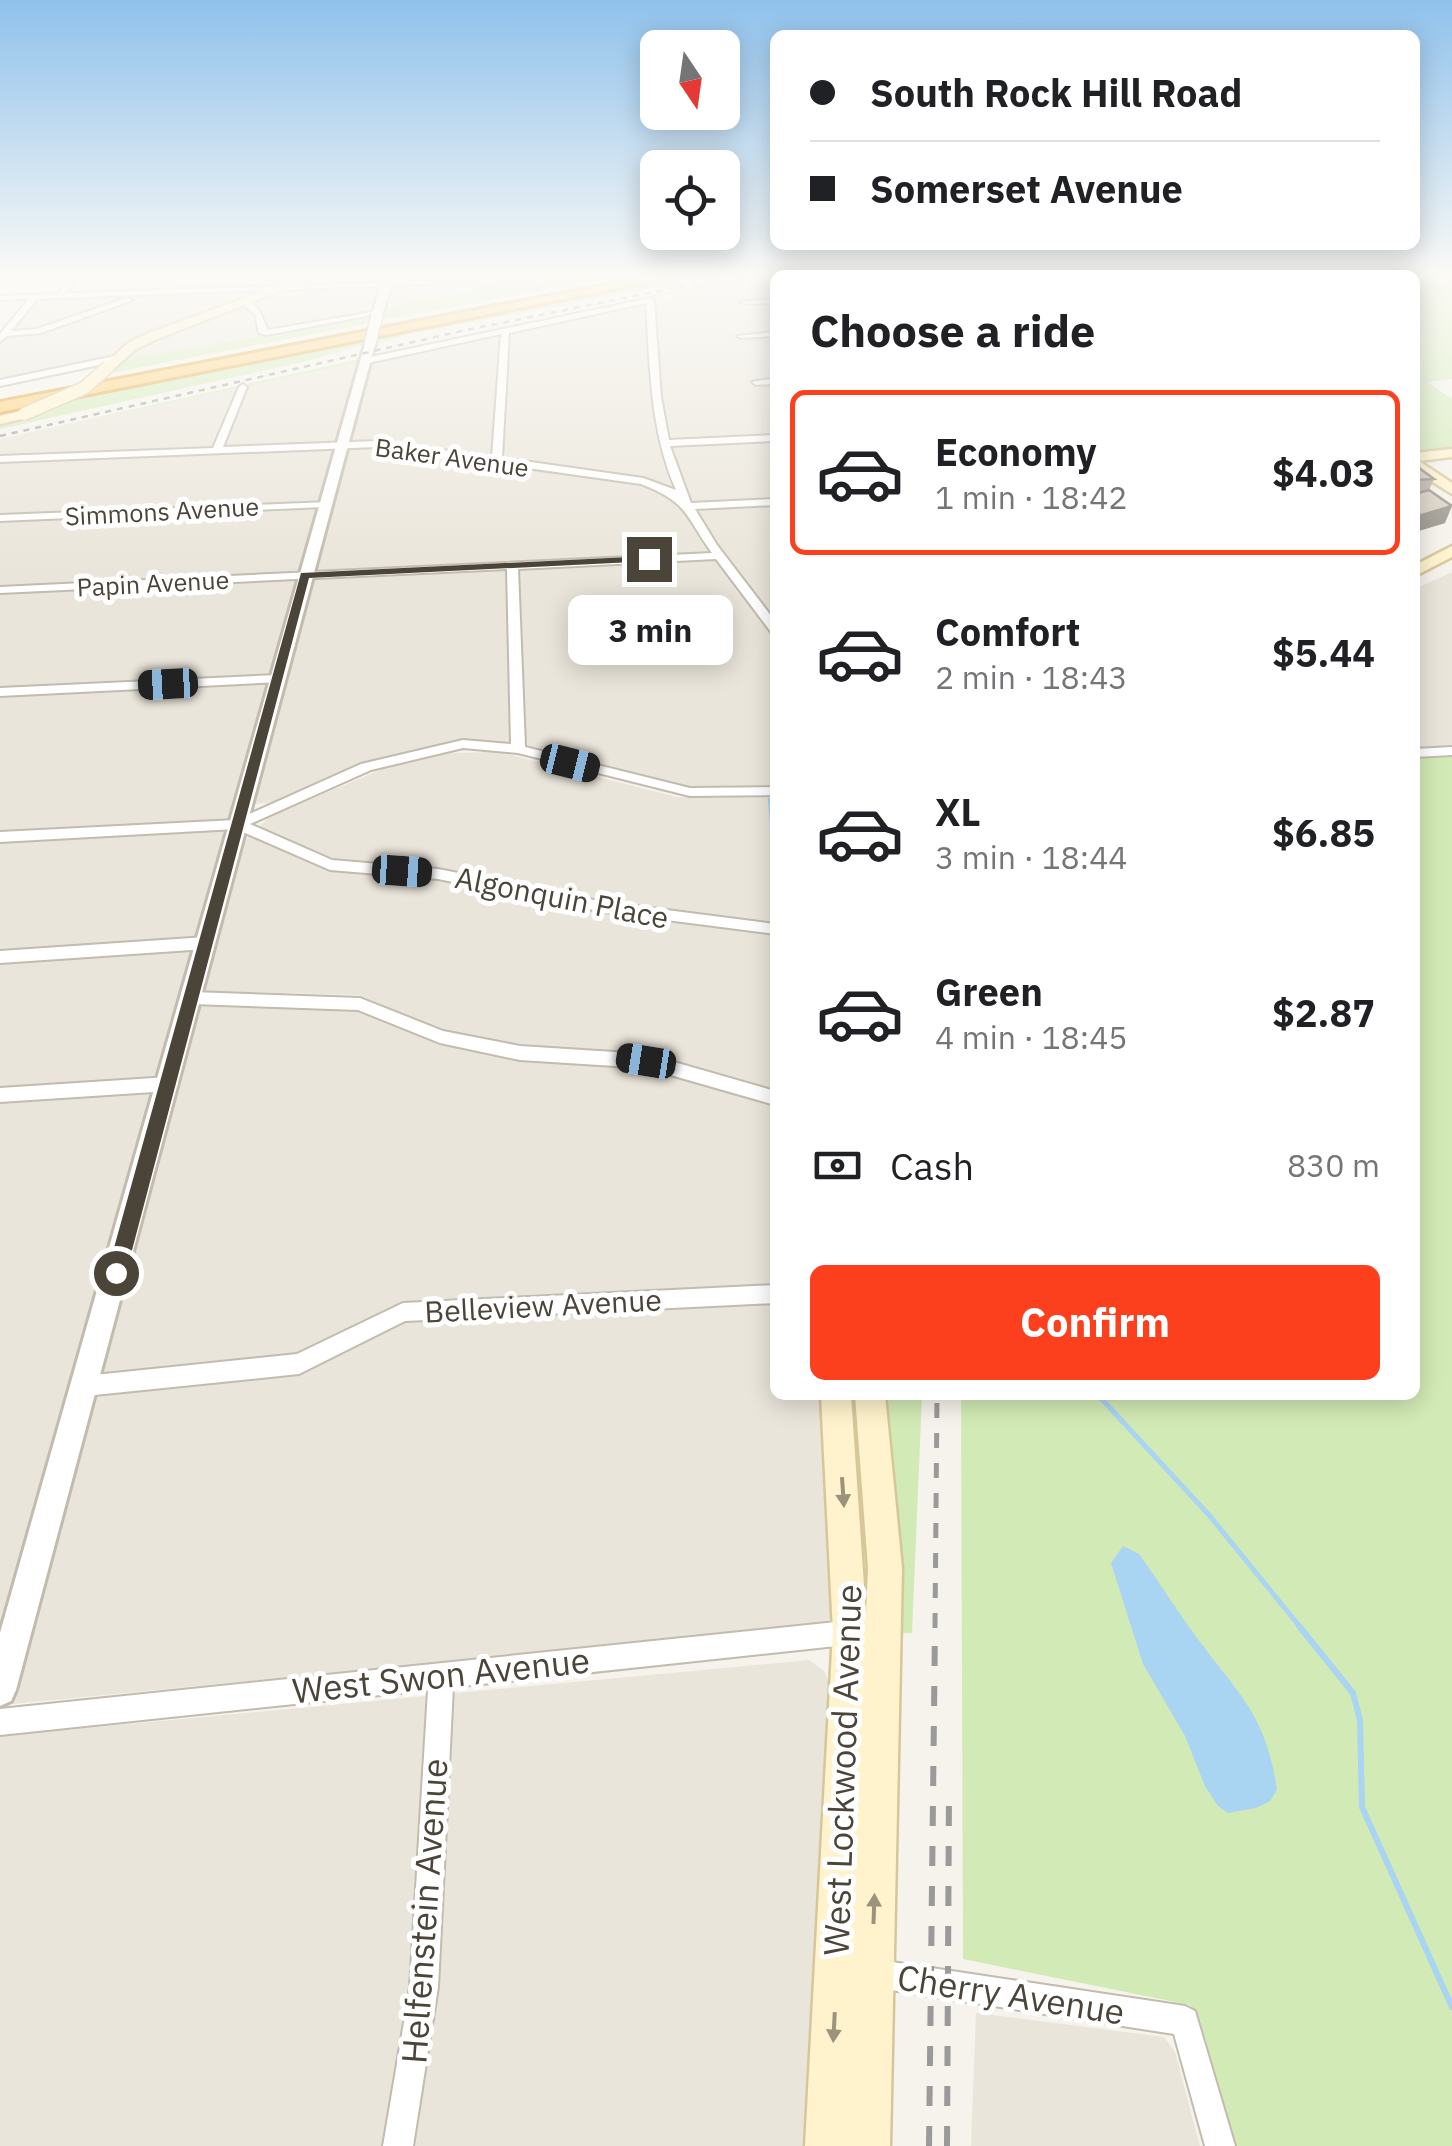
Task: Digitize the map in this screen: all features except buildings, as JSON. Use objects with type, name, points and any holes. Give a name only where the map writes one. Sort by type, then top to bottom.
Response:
[{"type":"highway","points":[[0,398],[119,375]]},
{"type":"highway","points":[[0,407],[163,375]]},
{"type":"main road","points":[[0,420],[84,388],[98,375]]},
{"type":"main road","points":[[1420,462],[1452,457]]},
{"type":"main road","points":[[1420,466],[1452,490]]},
{"type":"main road","points":[[1420,568],[1450,558]]},
{"type":"main road","points":[[1420,582],[1450,558]]},
{"type":"main road","name":"West Lockwood Avenue","points":[[837,1400],[866,1631],[854,1970],[868,2146]]},
{"type":"main road","name":"West Lockwood Avenue","points":[[866,1631],[884,1568],[870,1400]]},
{"type":"main road","name":"West Lockwood Avenue","points":[[827,2146],[854,1970]]},
{"type":"street","points":[[0,383],[34,375]]},
{"type":"street","points":[[0,1690],[361,375]]},
{"type":"street","points":[[497,462],[503,375]]},
{"type":"street","points":[[657,375],[664,443],[687,506],[718,556],[770,623]]},
{"type":"street","points":[[756,382],[770,381]]},
{"type":"street","points":[[217,450],[242,388]]},
{"type":"street","points":[[664,443],[770,438]]},
{"type":"street","name":"Baker Avenue","points":[[0,459],[341,444],[419,447],[650,483],[673,493],[687,506]]},
{"type":"street","points":[[650,483],[672,471]]},
{"type":"street","points":[[687,506],[770,502]]},
{"type":"street","name":"Simmons Avenue","points":[[0,518],[325,504]]},
{"type":"street","name":"Papin Avenue","points":[[0,590],[718,556]]},
{"type":"street","points":[[512,566],[518,750]]},
{"type":"street","points":[[0,692],[277,679]]},
{"type":"street","points":[[0,837],[238,824],[366,767],[416,752],[463,744],[518,750],[690,792],[770,791]]},
{"type":"street","points":[[1420,753],[1452,751]]},
{"type":"street","name":"Algonquin Place","points":[[238,824],[330,865],[438,874],[604,907],[770,928]]},
{"type":"street","points":[[0,958],[206,943]]},
{"type":"street","points":[[192,998],[360,1004],[440,1037],[520,1054],[646,1061],[770,1097]]},
{"type":"street","points":[[0,1095],[168,1084]]},
{"type":"street","name":"Belleview Avenue","points":[[85,1386],[299,1364],[403,1312],[770,1294]]},
{"type":"street","name":"West Swon Avenue","points":[[0,1722],[866,1631]]},
{"type":"street","name":"Helfenstein Avenue","points":[[398,2146],[424,1987],[441,1674]]},
{"type":"street","name":"Cherry Avenue","points":[[854,1970],[1185,2021],[1220,2146]]},
{"type":"shaded area","points":[[0,375],[25,375],[0,381]]},
{"type":"shaded area","points":[[298,375],[355,375],[318,501],[99,512],[318,509],[234,818],[0,834],[0,439]]},
{"type":"shaded area","points":[[364,375],[770,375],[770,786],[696,790],[533,749],[463,744],[373,762],[276,802],[256,804],[253,800]]},
{"type":"shaded area","points":[[1452,572],[1452,746],[1420,748],[1420,587]]},
{"type":"shaded area","points":[[500,752],[677,797],[770,795],[770,1092],[633,1051],[518,1048],[431,1028],[359,995],[202,991],[240,846],[269,817],[399,762],[451,753]]},
{"type":"shaded area","points":[[225,830],[228,838],[0,1629],[0,842]]},
{"type":"shaded area","points":[[202,1003],[368,1010],[431,1039],[530,1061],[639,1065],[770,1104],[770,1400],[827,1400],[838,1609],[828,1620],[813,1626],[13,1704],[11,1693],[197,1006]]},
{"type":"shaded area","points":[[809,1660],[824,1671],[833,1691],[806,2146],[0,2146],[0,1736]]},
{"type":"shaded area","points":[[976,2013],[1164,2037],[1175,2052],[1200,2146],[971,2146]]},
{"type":"green space","points":[[185,375],[243,375],[0,429],[0,424],[76,397]]},
{"type":"green space","points":[[287,375],[298,375],[0,439]]},
{"type":"green space","points":[[1420,375],[1452,375],[1452,379],[1427,382],[1452,399],[1452,452],[1420,455]]},
{"type":"green space","points":[[1452,753],[1452,2146],[1234,2146],[1200,2020],[1190,2005],[963,1959],[961,1400],[1420,1400],[1420,755]]},
{"type":"green space","points":[[878,1400],[922,1400],[912,1633],[901,1633]]},
{"type":"water","points":[[1123,1546],[1139,1554],[1250,1709],[1272,1765],[1277,1790],[1270,1801],[1228,1813],[1218,1806],[1205,1786],[1185,1736],[1143,1664],[1111,1563]]},
{"type":"waterway","points":[[769,799],[770,811]]},
{"type":"waterway","points":[[1103,1400],[1209,1515],[1301,1628]]},
{"type":"waterway","points":[[1299,1626],[1353,1693],[1360,1720],[1362,1807],[1452,2007]]},
{"type":"railway","points":[[0,436],[268,375]]},
{"type":"railway","points":[[935,1628],[937,1400]]},
{"type":"railway","points":[[929,2146],[935,1626]]},
{"type":"railway","points":[[947,2146],[949,1790]]},
{"type":"route","points":[[116,1273],[305,576],[649,559]]}]
